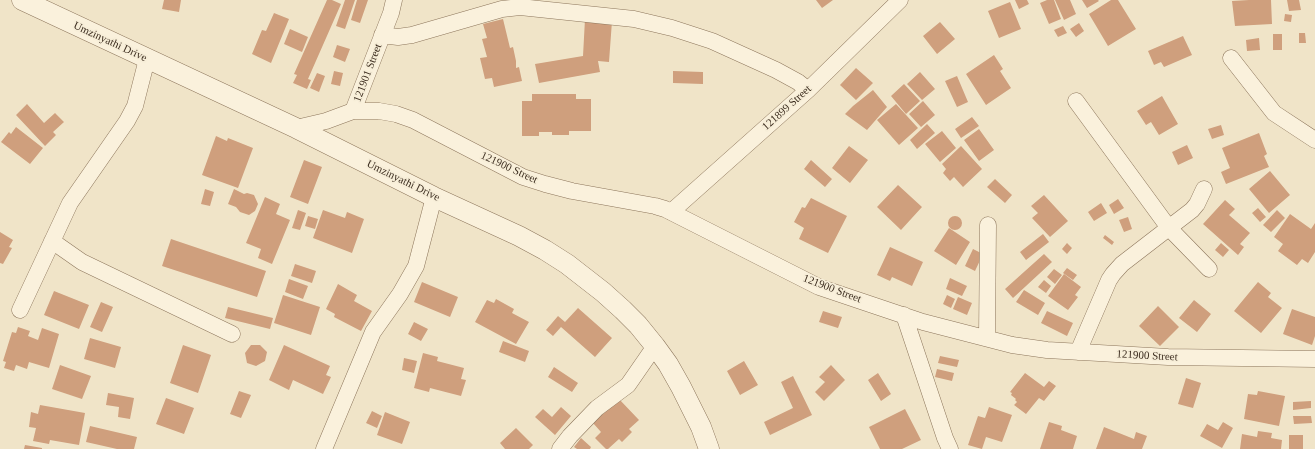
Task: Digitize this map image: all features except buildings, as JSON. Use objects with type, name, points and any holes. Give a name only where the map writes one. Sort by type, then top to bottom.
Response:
[{"type":"street","name":"Umzinyathi Drive","points":[[22,0],[296,128],[434,197],[519,236],[545,250],[584,276],[638,325],[668,364],[701,427],[709,449]]},
{"type":"street","name":"121901 Street","points":[[296,128],[326,121],[353,111],[394,0]]},
{"type":"street","name":"121899 Street","points":[[671,212],[808,90],[898,1]]},
{"type":"street","points":[[382,35],[398,37],[412,35],[502,9],[520,7],[626,18],[672,28],[712,41],[776,70],[798,82],[808,90]]},
{"type":"street","points":[[1232,58],[1274,113],[1315,140]]},
{"type":"street","points":[[20,310],[70,203],[127,121],[135,106],[147,59]]},
{"type":"street","points":[[1076,101],[1169,228],[1209,269]]},
{"type":"street","name":"121900 Street","points":[[353,111],[379,111],[396,114],[414,120],[523,177],[572,191],[655,206],[671,212],[819,287],[923,322],[1012,345],[1032,349],[1168,357],[1315,359]]},
{"type":"street","points":[[1078,352],[1113,274],[1122,264],[1192,210],[1197,204],[1204,189]]},
{"type":"street","points":[[324,449],[373,332],[400,294],[416,266],[434,197]]},
{"type":"street","points":[[987,338],[988,225]]},
{"type":"street","points":[[52,241],[82,262],[232,334]]},
{"type":"street","points":[[904,315],[950,449]]},
{"type":"street","points":[[560,449],[570,436],[597,408],[628,384],[654,346]]}]
